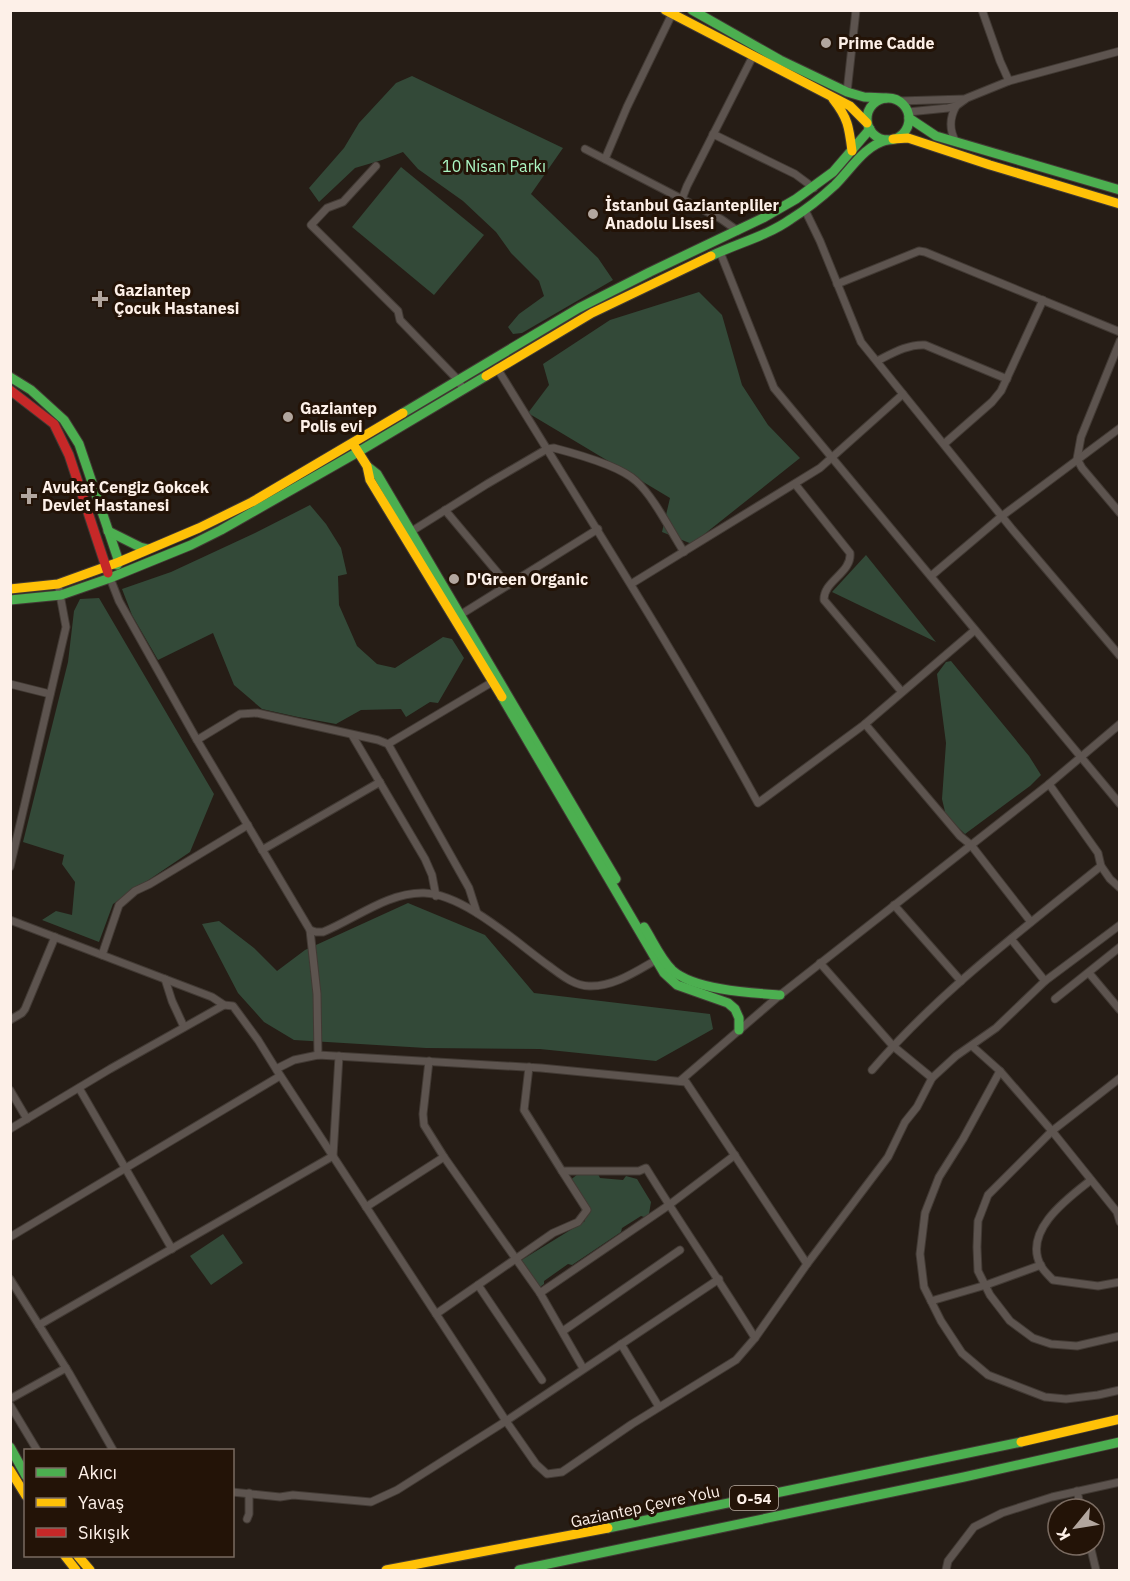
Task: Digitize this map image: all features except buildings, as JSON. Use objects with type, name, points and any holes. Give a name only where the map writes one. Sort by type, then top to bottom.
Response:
[{"type":"main road","points":[[692,10],[780,60],[847,92],[864,97],[892,98],[899,101],[908,115],[923,129],[936,136],[1119,190]]},
{"type":"main road","points":[[669,12],[850,106],[874,135],[880,138],[908,138],[1119,204]]},
{"type":"main road","points":[[832,96],[848,122],[852,151]]},
{"type":"main road","points":[[10,600],[61,595],[191,545],[358,452],[596,299],[773,214],[814,188],[852,151],[868,126],[867,116],[873,104],[886,98]]},
{"type":"main road","points":[[10,589],[58,584],[119,562],[199,528],[252,502],[353,442],[497,368],[602,308],[720,252],[763,235],[805,210],[876,143],[900,136],[905,131],[908,115]]},
{"type":"main road","points":[[10,376],[31,390],[64,420],[79,444],[119,562],[110,578]]},
{"type":"main road","points":[[10,390],[54,424],[69,455],[110,578]]},
{"type":"main road","points":[[353,442],[367,466],[377,474],[412,531],[662,972],[678,985],[724,999],[737,1012],[741,1020],[740,1029]]},
{"type":"main road","points":[[367,466],[370,480],[496,680],[663,958],[676,973],[694,982],[745,992],[780,994]]},
{"type":"main road","points":[[108,531],[148,549]]},
{"type":"main road","name":"Gaziantep Çevre Yolu","points":[[386,1570],[596,1532],[1119,1419]]},
{"type":"main road","name":"O-54","points":[[519,1570],[941,1482],[1119,1442]]},
{"type":"main road","points":[[10,1448],[24,1472]]},
{"type":"main road","points":[[10,1470],[24,1493]]},
{"type":"main road","points":[[66,1557],[76,1570]]},
{"type":"main road","points":[[79,1557],[90,1570]]},
{"type":"street","points":[[847,92],[856,10]]},
{"type":"street","points":[[982,10],[1009,81]]},
{"type":"street","points":[[605,159],[669,12]]},
{"type":"street","points":[[908,115],[956,106],[967,98],[1009,81],[1119,51]]},
{"type":"street","points":[[682,199],[753,56]]},
{"type":"street","points":[[899,101],[967,98]]},
{"type":"street","points":[[956,106],[950,125],[956,142]]},
{"type":"street","points":[[713,134],[795,174],[814,188]]},
{"type":"street","points":[[585,149],[721,219],[738,231]]},
{"type":"street","points":[[376,166],[343,202],[327,208],[311,225],[398,311],[400,320],[460,385]]},
{"type":"street","points":[[805,210],[861,342],[1119,656]]},
{"type":"street","points":[[837,284],[919,251],[1119,331]]},
{"type":"street","points":[[720,252],[774,388],[1119,804]]},
{"type":"street","points":[[944,444],[992,402],[1001,391],[1043,300]]},
{"type":"street","points":[[1119,340],[1081,437],[1077,459],[1119,513]]},
{"type":"street","points":[[877,361],[911,346],[925,345],[1008,379]]},
{"type":"street","points":[[497,368],[631,584],[758,802],[865,724],[975,630]]},
{"type":"street","points":[[631,584],[820,468],[903,394]]},
{"type":"street","points":[[931,576],[1002,516],[1119,428]]},
{"type":"street","points":[[412,531],[547,449],[557,449],[616,468],[629,476],[647,493],[684,552]]},
{"type":"street","points":[[795,484],[850,553],[849,563],[825,592],[824,600],[902,692]]},
{"type":"street","points":[[445,510],[508,585]]},
{"type":"street","points":[[460,615],[597,529]]},
{"type":"street","points":[[110,578],[119,601],[310,930],[317,994],[318,1054]]},
{"type":"street","points":[[11,864],[66,627],[58,584]]},
{"type":"street","points":[[388,744],[496,680]]},
{"type":"street","points":[[10,684],[50,694]]},
{"type":"street","points":[[198,740],[240,714],[257,713],[388,744],[469,888],[477,913]]},
{"type":"street","points":[[865,724],[960,836],[971,845],[1031,922]]},
{"type":"street","points":[[680,1081],[780,994],[1049,784],[1119,724]]},
{"type":"street","points":[[352,735],[425,859],[432,875],[436,896]]},
{"type":"street","points":[[262,850],[380,782]]},
{"type":"street","points":[[1049,784],[1098,853],[1101,866],[1119,888]]},
{"type":"street","points":[[102,956],[118,905],[135,891],[248,825]]},
{"type":"street","points":[[872,1070],[893,1046],[961,981],[1101,866]]},
{"type":"street","points":[[310,930],[323,932],[375,906],[399,897],[425,893],[451,898],[477,913],[566,978],[586,986],[606,985],[656,960]]},
{"type":"street","points":[[894,905],[961,981]]},
{"type":"street","points":[[10,920],[165,979],[224,1005],[233,1006],[258,1040],[506,1420],[536,1464],[547,1474],[562,1472],[659,1407],[736,1360],[755,1338],[807,1264],[888,1157],[905,1122],[932,1078],[956,1056],[996,1028],[1045,981],[1119,925]]},
{"type":"street","points":[[10,1020],[25,1009],[55,937]]},
{"type":"street","points":[[1011,939],[1045,981]]},
{"type":"street","points":[[1055,999],[1119,947]]},
{"type":"street","points":[[820,963],[893,1046],[932,1078]]},
{"type":"street","points":[[1089,973],[1119,1010]]},
{"type":"street","points":[[165,979],[184,1027]]},
{"type":"street","points":[[10,1129],[224,1005]]},
{"type":"street","points":[[972,1046],[1000,1071],[1052,1131],[1118,1211],[1119,1222]]},
{"type":"street","points":[[276,1069],[294,1060],[318,1054],[529,1068],[686,1082],[807,1264]]},
{"type":"street","points":[[333,1156],[339,1056]]},
{"type":"street","points":[[429,1061],[423,1114],[424,1125],[540,1293],[584,1368]]},
{"type":"street","points":[[436,1314],[553,1233],[578,1222],[587,1210],[524,1110],[529,1068]]},
{"type":"street","points":[[1000,1071],[963,1139],[939,1177],[925,1213],[920,1254],[924,1287],[941,1321],[962,1353],[988,1375],[1045,1397],[1066,1399],[1119,1390]]},
{"type":"street","points":[[10,1237],[280,1076]]},
{"type":"street","points":[[1119,1078],[1052,1131],[988,1195],[978,1221],[976,1247],[978,1271],[990,1295],[1010,1321],[1033,1338],[1051,1344],[1077,1346],[1119,1335]]},
{"type":"street","points":[[79,1088],[172,1249]]},
{"type":"street","points":[[10,1090],[27,1119]]},
{"type":"street","points":[[540,1293],[669,1205],[735,1155]]},
{"type":"street","points":[[39,1325],[333,1156]]},
{"type":"street","points":[[366,1207],[444,1157]]},
{"type":"street","points":[[562,1171],[639,1172],[646,1168],[755,1338]]},
{"type":"street","points":[[1091,1180],[1060,1204],[1042,1227],[1037,1248],[1041,1265],[1053,1281],[1098,1286],[1119,1282]]},
{"type":"street","points":[[563,1331],[680,1250]]},
{"type":"street","points":[[931,1302],[986,1286],[1041,1265]]},
{"type":"street","points":[[234,1492],[371,1502],[397,1490],[719,1279]]},
{"type":"street","points":[[10,1280],[66,1368],[113,1449]]},
{"type":"street","points":[[478,1286],[542,1380]]},
{"type":"street","points":[[621,1344],[659,1407]]},
{"type":"street","points":[[10,1400],[66,1368]]},
{"type":"street","points":[[10,1405],[36,1449]]},
{"type":"street","points":[[946,1570],[948,1561],[974,1527],[1002,1513],[1052,1497],[1119,1482]]},
{"type":"street","points":[[1077,1491],[1078,1497]]},
{"type":"street","points":[[247,1519],[249,1493]]},
{"type":"green space","name":"10 Nisan Parkı","points":[[412,76],[563,148],[531,194],[598,258],[613,280],[522,333],[513,334],[508,327],[519,314],[544,296],[539,281],[511,253],[496,232],[463,201],[418,169],[403,152],[355,168],[319,202],[309,188],[344,148],[359,123],[396,83]]},
{"type":"green space","points":[[401,167],[484,235],[434,295],[352,227]]},
{"type":"green space","points":[[699,292],[722,315],[742,385],[768,425],[800,458],[692,544],[662,532],[670,498],[528,413],[549,385],[543,364],[610,320]]},
{"type":"green space","points":[[310,505],[326,524],[341,548],[347,574],[338,576],[339,605],[357,646],[377,664],[395,668],[443,637],[452,639],[464,658],[438,703],[430,702],[406,717],[401,709],[361,710],[336,724],[262,709],[234,685],[213,633],[158,660],[132,615],[122,589],[171,572]]},
{"type":"green space","points":[[866,555],[936,642],[832,592]]},
{"type":"green space","points":[[99,598],[214,794],[190,852],[113,904],[99,942],[42,920],[56,911],[72,915],[75,882],[62,864],[64,855],[23,842],[68,662],[74,611],[80,599]]},
{"type":"green space","points":[[951,661],[1029,756],[1041,775],[1030,786],[965,834],[946,816],[942,799],[946,743],[937,674],[946,662]]},
{"type":"green space","points":[[408,903],[485,935],[534,993],[710,1014],[713,1029],[656,1061],[540,1049],[426,1048],[294,1040],[264,1022],[238,993],[202,924],[219,921],[254,948],[277,971],[305,950]]},
{"type":"green space","points":[[578,1174],[598,1174],[600,1178],[623,1180],[626,1176],[637,1179],[651,1202],[649,1214],[641,1216],[622,1228],[621,1232],[572,1265],[568,1264],[544,1281],[544,1284],[537,1289],[520,1261],[585,1221],[569,1181]]},
{"type":"green space","points":[[223,1234],[243,1263],[211,1285],[190,1256]]},
{"type":"traffic: fast","points":[[692,10],[780,60],[847,92],[864,97],[886,98]]},
{"type":"traffic: fast","points":[[888,98],[903,104],[909,119],[903,134],[888,140],[873,134],[867,119],[873,104],[888,98]]},
{"type":"traffic: fast","points":[[909,118],[936,136],[1120,190]]},
{"type":"traffic: fast","points":[[403,413],[579,308],[763,218],[796,199],[833,172],[870,129]]},
{"type":"traffic: fast","points":[[711,256],[782,225],[835,185],[865,152],[887,140]]},
{"type":"traffic: fast","points":[[10,600],[61,595],[191,545],[358,452],[486,376]]},
{"type":"traffic: fast","points":[[10,377],[31,390],[64,420],[79,444],[119,562],[117,565]]},
{"type":"traffic: fast","points":[[367,466],[377,474],[616,879]]},
{"type":"traffic: fast","points":[[108,531],[148,549]]},
{"type":"traffic: fast","points":[[502,697],[664,973],[677,985],[728,1003],[735,1009],[739,1018],[739,1030]]},
{"type":"traffic: fast","points":[[644,927],[664,960],[682,977],[723,989],[780,995]]},
{"type":"traffic: fast","points":[[608,1528],[1021,1442]]},
{"type":"traffic: fast","points":[[519,1570],[1120,1442]]},
{"type":"traffic: fast","points":[[10,1447],[24,1472]]},
{"type":"traffic: slow","points":[[665,10],[850,106],[867,123]]},
{"type":"traffic: slow","points":[[833,99],[847,123],[852,151]]},
{"type":"traffic: slow","points":[[893,139],[908,138],[1120,204]]},
{"type":"traffic: slow","points":[[486,376],[592,313],[711,256]]},
{"type":"traffic: slow","points":[[10,589],[58,584],[119,562],[199,528],[252,502],[403,413]]},
{"type":"traffic: slow","points":[[355,447],[367,466],[370,480],[502,697]]},
{"type":"traffic: slow","points":[[1021,1442],[1120,1419]]},
{"type":"traffic: slow","points":[[10,1470],[24,1493]]},
{"type":"traffic: slow","points":[[386,1570],[608,1528]]},
{"type":"traffic: slow","points":[[66,1557],[76,1570]]},
{"type":"traffic: slow","points":[[79,1557],[90,1570]]},
{"type":"traffic: jam","points":[[10,390],[54,424],[69,455],[108,573]]},
{"type":"place","name":"Prime Cadde","points":[[826,43]]},
{"type":"place","name":"İstanbul Gaziantepliler Anadolu Lisesi","points":[[593,214]]},
{"type":"place","name":"Gaziantep Çocuk Hastanesi","points":[[100,299]]},
{"type":"place","name":"Gaziantep Polis evi","points":[[288,417]]},
{"type":"place","name":"Avukat Cengiz Gokcek Devlet Hastanesi","points":[[29,496]]},
{"type":"place","name":"D'Green Organic","points":[[454,579]]}]
